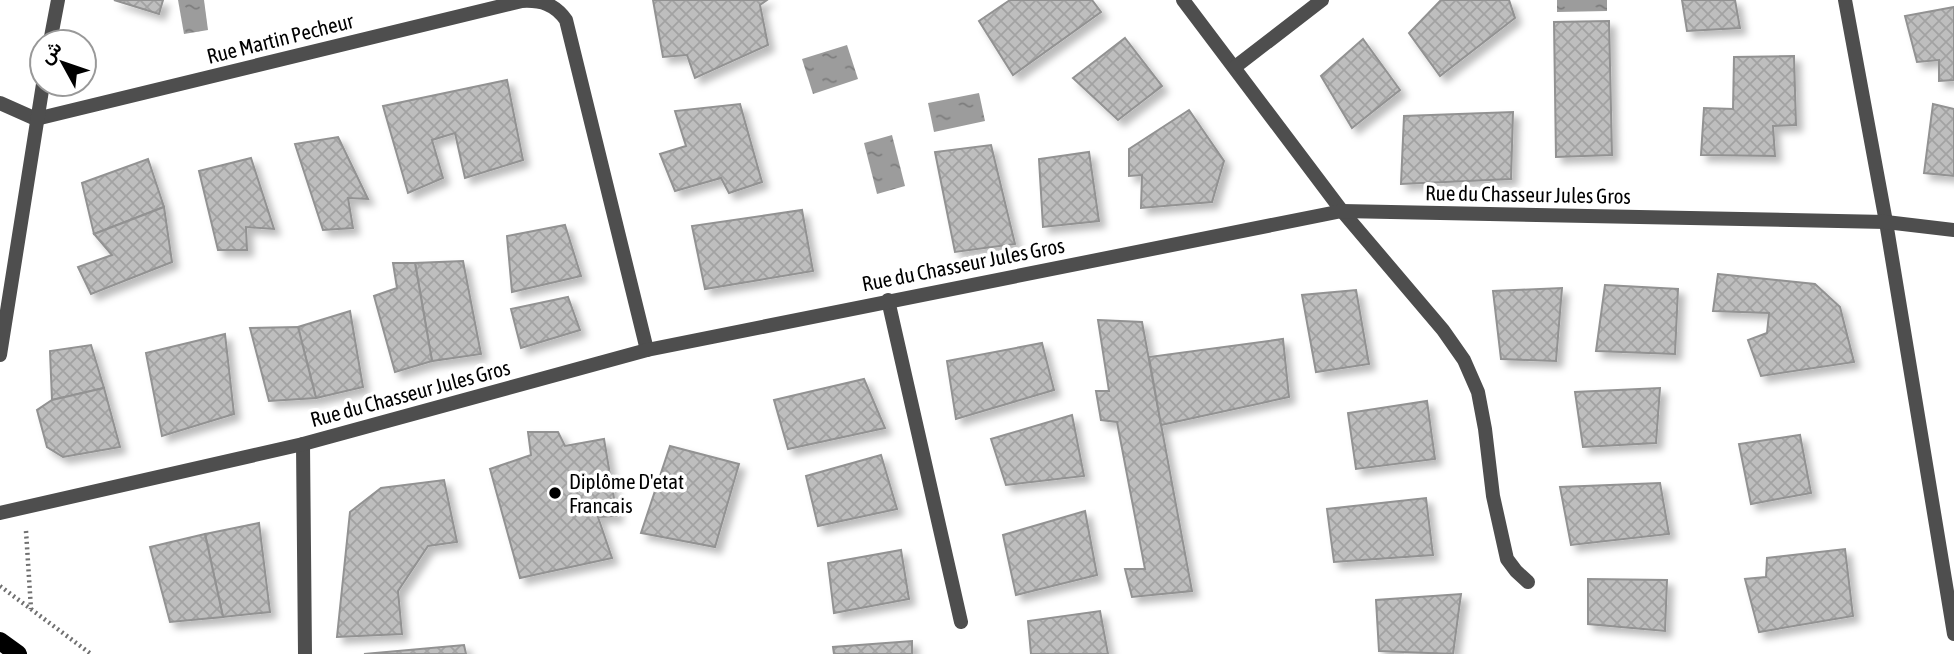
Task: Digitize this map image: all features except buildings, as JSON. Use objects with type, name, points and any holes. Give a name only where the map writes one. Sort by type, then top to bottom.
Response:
[{"type":"main road","points":[[0,641],[19,654]]},
{"type":"street","points":[[53,28],[58,0]]},
{"type":"street","name":"Rue Martin Pecheur","points":[[36,118],[522,1],[537,0],[560,11],[566,20],[647,349]]},
{"type":"street","points":[[1183,0],[1342,211],[1443,330],[1465,360],[1478,392],[1493,496],[1507,559],[1528,582]]},
{"type":"street","points":[[1235,67],[1322,0]]},
{"type":"street","points":[[1845,0],[1886,222],[1954,634]]},
{"type":"street","points":[[0,355],[40,98]]},
{"type":"street","points":[[0,103],[36,118]]},
{"type":"street","name":"Rue du Chasseur Jules Gros","points":[[0,513],[303,444],[647,349],[1342,211],[1886,222],[1954,230]]},
{"type":"street","points":[[888,300],[961,622]]},
{"type":"street","points":[[303,444],[305,654]]},
{"type":"path","points":[[25,509],[31,608]]},
{"type":"path","points":[[0,586],[91,654]]},
{"type":"water","points":[[178,0],[204,0],[208,30],[184,34]]},
{"type":"water","points":[[1557,0],[1607,0],[1607,11],[1557,12]]},
{"type":"water","points":[[847,45],[858,79],[813,94],[802,59]]},
{"type":"water","points":[[979,93],[985,121],[934,132],[928,103]]},
{"type":"water","points":[[892,135],[905,186],[877,194],[864,143]]},
{"type":"place","name":"Diplôme D'etat Francais","points":[[555,493]]}]
